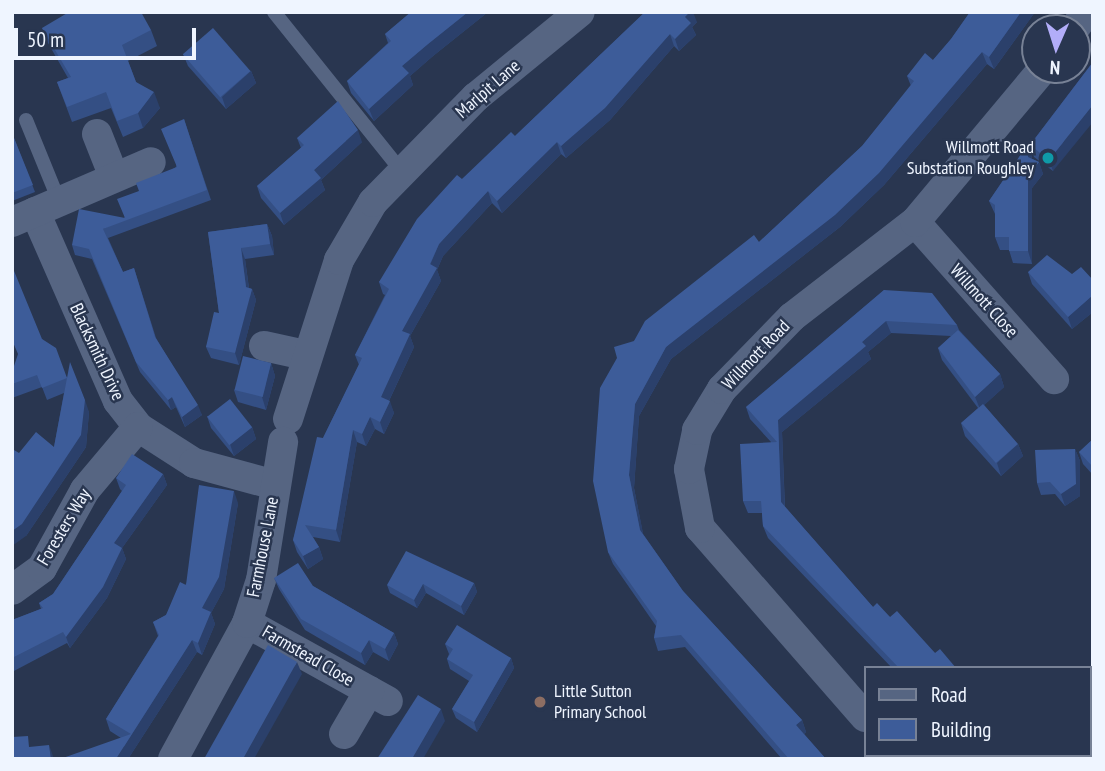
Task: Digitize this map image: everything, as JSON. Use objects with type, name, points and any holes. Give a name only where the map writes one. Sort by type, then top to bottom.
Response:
[{"type":"street","name":"Marlpit Lane","points":[[286,430],[305,355],[339,260],[373,202],[476,97],[580,12]]},
{"type":"street","name":"Willmott Road","points":[[864,716],[700,528],[689,469],[696,430],[722,389],[792,317],[915,222],[1030,84]]},
{"type":"street","points":[[97,134],[114,177]]},
{"type":"street","points":[[46,207],[151,162]]},
{"type":"street","name":"Blacksmith Drive","points":[[46,207],[118,401],[138,427],[194,463],[275,485]]},
{"type":"street","name":"Willmott Close","points":[[915,222],[1054,379]]},
{"type":"street","points":[[264,346],[305,355]]},
{"type":"street","name":"Foresters Way","points":[[12,590],[42,568],[85,490],[138,427]]},
{"type":"street","name":"Farmhouse Lane","points":[[173,759],[247,623],[286,430]]},
{"type":"street","name":"Farmstead Close","points":[[247,623],[379,696],[344,734]]},
{"type":"lane","points":[[274,12],[402,172]]},
{"type":"lane","points":[[26,120],[46,207]]},
{"type":"building","points":[[69,12],[141,12],[151,30],[122,45],[136,82],[154,92],[138,113],[117,121],[106,92],[67,107],[57,82],[71,77],[42,28]]},
{"type":"building","points":[[411,12],[468,12],[402,66],[409,73],[369,109],[347,81],[391,41],[385,34]]},
{"type":"building","points":[[645,12],[690,12],[685,17],[691,23],[675,39],[670,34],[605,108],[561,146],[557,142],[497,201],[488,191],[439,244],[430,264],[437,268],[402,331],[410,334],[381,397],[390,401],[380,422],[370,417],[362,434],[353,430],[336,530],[305,525],[319,547],[303,556],[293,540],[317,437],[323,438],[362,358],[355,355],[389,289],[379,282],[417,219],[457,175],[462,179],[511,132],[515,136]]},
{"type":"building","points":[[970,12],[1021,12],[989,57],[982,52],[879,173],[835,215],[666,347],[635,404],[629,475],[640,530],[683,591],[802,720],[796,725],[826,759],[789,759],[681,635],[654,638],[657,621],[608,552],[593,481],[600,388],[617,358],[614,347],[634,341],[645,321],[754,235],[759,242],[862,146],[914,81],[907,76],[925,53],[933,60]]},
{"type":"building","points":[[213,28],[250,71],[220,97],[183,54]]},
{"type":"building","points":[[1093,62],[1093,105],[1049,160],[1030,145],[1076,84],[1091,84]]},
{"type":"building","points":[[338,101],[358,130],[314,170],[321,178],[280,213],[257,186],[304,145],[297,138]]},
{"type":"building","points":[[184,119],[207,190],[103,229],[123,272],[134,268],[155,337],[198,405],[182,417],[172,397],[168,400],[136,362],[89,249],[72,245],[79,209],[125,218],[117,199],[139,191],[136,183],[177,167],[161,129]]},
{"type":"building","points":[[12,133],[33,185],[12,193]]},
{"type":"building","points":[[1028,144],[1028,157],[1039,162],[1028,176],[1028,251],[1009,251],[1009,237],[995,237],[995,205],[989,201]]},
{"type":"building","points":[[267,224],[270,244],[241,248],[246,287],[252,289],[235,353],[206,347],[214,312],[219,313],[208,232]]},
{"type":"building","points":[[1047,255],[1072,274],[1081,267],[1093,280],[1093,295],[1068,317],[1028,272]]},
{"type":"building","points":[[12,266],[42,339],[56,348],[67,378],[42,388],[37,375],[12,384],[12,372],[18,354],[12,340]]},
{"type":"building","points":[[884,290],[932,293],[957,325],[886,321],[862,342],[866,346],[778,420],[781,502],[873,607],[877,603],[890,617],[897,611],[935,653],[940,649],[954,666],[897,666],[763,526],[761,501],[743,501],[740,444],[777,442],[746,407]]},
{"type":"building","points":[[958,330],[1000,374],[975,397],[938,348]]},
{"type":"building","points":[[243,356],[271,363],[263,397],[235,390]]},
{"type":"building","points":[[70,362],[85,400],[81,435],[22,524],[12,531],[12,454],[14,450],[19,453],[36,432],[54,447]]},
{"type":"building","points":[[230,399],[252,427],[229,445],[207,417]]},
{"type":"building","points":[[983,404],[1018,444],[996,463],[961,423]]},
{"type":"building","points":[[1093,439],[1093,467],[1079,452]]},
{"type":"building","points":[[1075,449],[1076,484],[1061,494],[1050,482],[1037,483],[1035,450]]},
{"type":"building","points":[[132,454],[163,474],[114,543],[122,548],[103,587],[66,637],[63,632],[12,658],[12,620],[43,608],[39,603],[53,594],[126,485],[116,478]]},
{"type":"building","points":[[199,485],[234,491],[219,577],[202,608],[211,612],[198,643],[192,640],[116,759],[60,759],[131,734],[106,719],[159,635],[153,622],[166,615],[180,582],[186,585]]},
{"type":"building","points":[[406,551],[474,583],[461,606],[423,584],[414,600],[387,585]]},
{"type":"building","points":[[298,563],[313,586],[394,633],[385,649],[369,640],[361,653],[301,619],[274,578]]},
{"type":"building","points":[[457,625],[511,658],[474,722],[452,709],[473,675],[447,659],[453,649],[445,644]]},
{"type":"building","points":[[268,645],[297,662],[243,759],[204,759]]},
{"type":"building","points":[[418,695],[441,709],[412,759],[377,759]]},
{"type":"building","points":[[28,736],[29,747],[49,745],[51,759],[12,759],[12,737]]},
{"type":"building","points":[[982,757],[1022,759],[984,759]]},
{"type":"place","name":"Willmott Road Substation Roughley","points":[[1048,158]]},
{"type":"place","name":"Little Sutton Primary School","points":[[540,702]]}]
